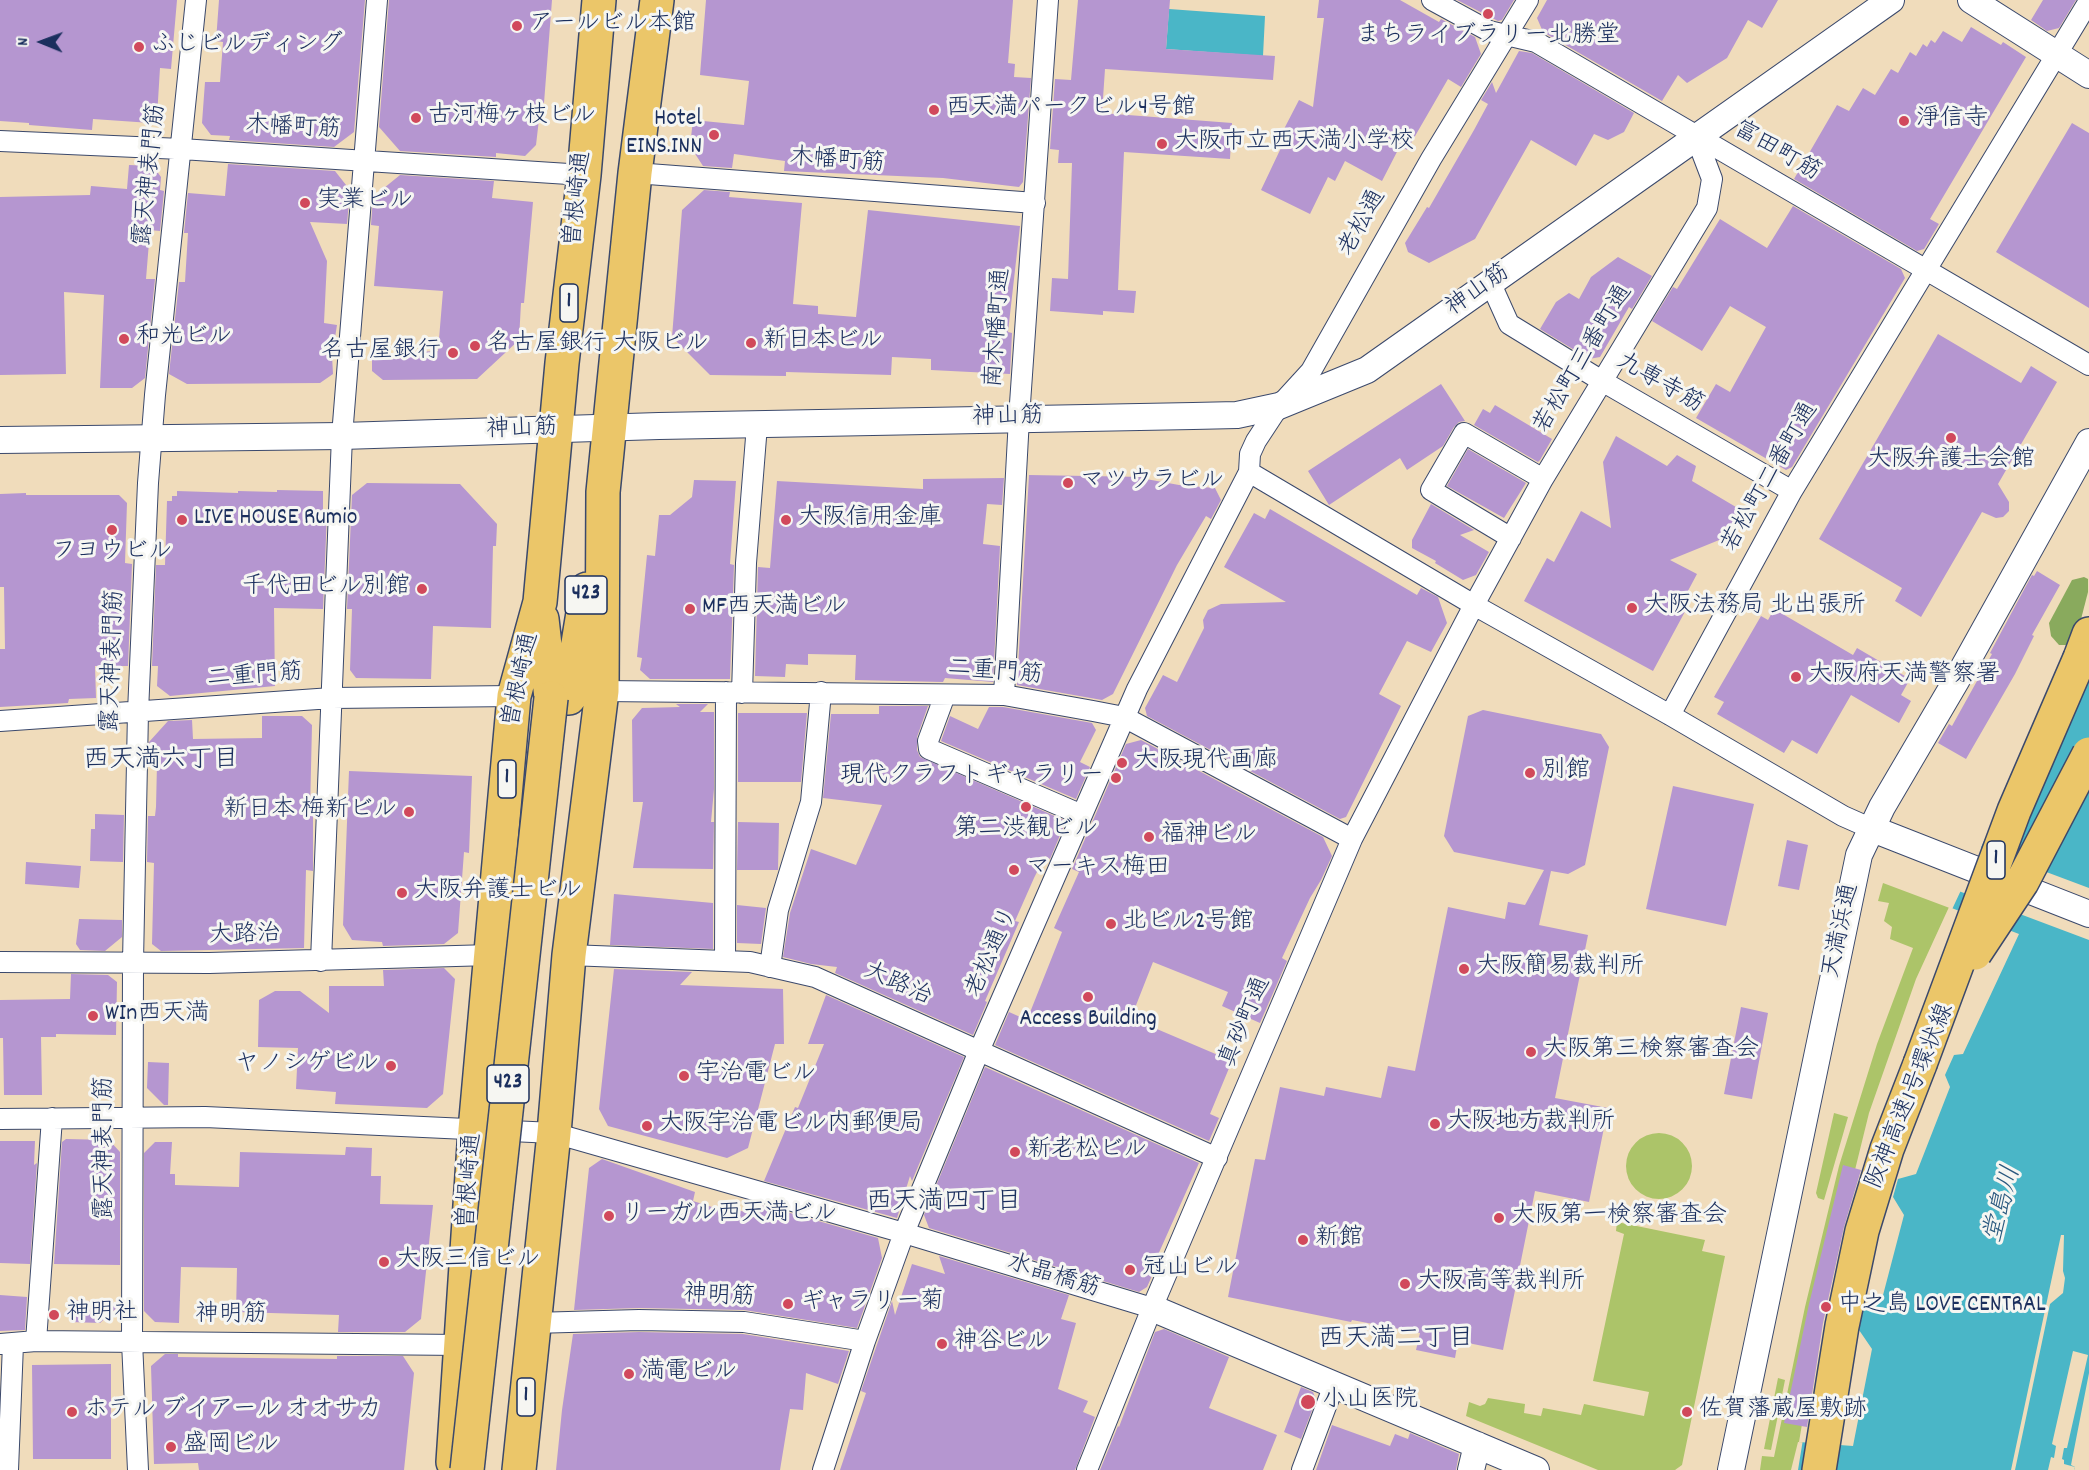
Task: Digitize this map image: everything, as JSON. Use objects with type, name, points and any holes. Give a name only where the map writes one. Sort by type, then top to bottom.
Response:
[{"type":"highway","name":"曽根崎通","points":[[452,1470],[475,1130],[514,696],[540,602],[584,175],[599,0]]},
{"type":"highway","name":"1","points":[[519,1470],[554,1133],[569,956],[602,691],[603,492],[635,173],[657,0]]},
{"type":"highway","name":"423","points":[[467,1470],[560,698],[603,492]]},
{"type":"highway","name":"423","points":[[488,1470],[560,698],[540,602]]},
{"type":"highway","name":"1","points":[[1920,1064],[2014,811],[2089,634]]},
{"type":"highway","name":"阪神高速1号環状線","points":[[1819,1470],[1842,1326],[1862,1231],[1887,1149],[1920,1064],[1967,966],[2022,882],[2089,754]]},
{"type":"street","name":"露天神表門筋","points":[[138,1470],[132,1342],[133,962],[138,712],[151,438],[196,0]]},
{"type":"street","points":[[321,961],[342,436],[377,0]]},
{"type":"street","name":"南木幡町通","points":[[1004,695],[1019,418],[1048,0]]},
{"type":"street","name":"富田町筋","points":[[1432,0],[1489,31],[1536,42],[2089,364]]},
{"type":"street","name":"老松通","points":[[1249,472],[1250,454],[1256,441],[1280,406],[1311,371],[1431,159],[1528,0]]},
{"type":"street","name":"神山筋","points":[[0,440],[342,436],[1019,418],[1237,415],[1280,406],[1367,370],[1891,0]]},
{"type":"street","points":[[1971,0],[2089,75]]},
{"type":"street","name":"若松町二番町通","points":[[1670,715],[1792,491],[2089,1]]},
{"type":"street","name":"若松町三番町通","points":[[1474,605],[1543,479],[1707,208],[1712,179],[1696,137]]},
{"type":"street","name":"木幡町筋","points":[[0,141],[363,159],[584,175]]},
{"type":"street","name":"木幡町筋","points":[[635,173],[1035,203]]},
{"type":"street","name":"九専寺筋","points":[[1491,284],[1509,324],[1602,381],[1792,491]]},
{"type":"street","points":[[724,961],[734,692],[747,563],[757,425]]},
{"type":"street","points":[[1511,538],[1431,490],[1464,433],[1543,479]]},
{"type":"street","name":"天満浜通","points":[[1731,1470],[1858,855],[1870,828],[1956,681],[2089,442]]},
{"type":"street","points":[[1249,472],[1474,605],[1670,715],[1843,816],[2089,914]]},
{"type":"street","name":"老松通り","points":[[823,1470],[865,1341],[904,1233],[979,1051],[1137,689],[1249,472]]},
{"type":"street","name":"真砂町通","points":[[1087,1470],[1152,1308],[1352,839],[1474,605]]},
{"type":"street","name":"二重門筋","points":[[602,691],[1004,695],[1124,717],[1352,839]]},
{"type":"street","points":[[770,967],[778,910],[811,802],[821,692]]},
{"type":"street","points":[[945,694],[928,741],[929,749],[1082,815]]},
{"type":"street","name":"二重門筋","points":[[0,721],[332,698],[514,696]]},
{"type":"street","name":"大路治","points":[[0,962],[209,963],[491,955]]},
{"type":"street","name":"大路治","points":[[569,956],[750,962],[815,977],[1217,1158]]},
{"type":"street","name":"水晶橋筋","points":[[0,1119],[204,1117],[554,1133],[904,1233],[1152,1308],[1536,1470]]},
{"type":"street","points":[[36,1341],[51,1118]]},
{"type":"street","name":"神明筋","points":[[533,1323],[639,1320],[744,1322],[865,1341]]},
{"type":"street","name":"神明筋","points":[[6,1344],[36,1341],[462,1345]]},
{"type":"street","points":[[6,1344],[8,1470]]},
{"type":"street","points":[[1302,1470],[1334,1385]]},
{"type":"street","points":[[1471,1470],[1477,1445]]},
{"type":"green space","points":[[2084,577],[2088,579],[2088,592],[2079,627],[2069,645],[2059,645],[2051,636],[2049,623],[2072,580]]},
{"type":"green space","points":[[1883,883],[2019,934],[1853,1446],[1798,1442],[1791,1470],[1760,1470],[1762,1456],[1774,1457],[1805,1307],[1839,1166],[1877,1044],[1913,948],[1890,939],[1892,927],[1884,921],[1889,903],[1878,901]]},
{"type":"green space","points":[[1834,1113],[1848,1117],[1824,1200],[1818,1198],[1816,1193]]},
{"type":"green space","points":[[1659,1133],[1671,1136],[1682,1143],[1689,1154],[1692,1166],[1689,1178],[1682,1189],[1671,1196],[1659,1199],[1647,1196],[1636,1189],[1629,1178],[1626,1166],[1629,1154],[1636,1143],[1647,1136]]},
{"type":"green space","points":[[1617,1222],[1705,1240],[1702,1251],[1725,1256],[1682,1465],[1675,1470],[1598,1470],[1466,1416],[1469,1402],[1480,1406],[1485,1404],[1488,1398],[1525,1404],[1524,1413],[1541,1416],[1543,1408],[1581,1415],[1584,1404],[1644,1416],[1649,1392],[1593,1381],[1624,1234],[1616,1231]]},
{"type":"green space","points":[[1778,1378],[1785,1380],[1771,1450],[1764,1449]]},
{"type":"water","points":[[1169,9],[1265,16],[1263,56],[1166,49]]},
{"type":"water","name":"堂島川","points":[[2089,625],[2089,1373],[2071,1465],[2075,1467],[2074,1470],[1798,1470],[1825,1304],[1919,980],[2042,717]]},
{"type":"pier","points":[[1977,846],[2089,888],[2089,940],[1956,890]]},
{"type":"pier","points":[[1949,907],[2019,934],[1963,1054],[1954,1055],[1945,1075],[1950,1087],[1916,1174],[1898,1179],[1893,1197],[1904,1215],[1882,1299],[1863,1311],[1859,1330],[1872,1349],[1853,1446],[1799,1442],[1822,1304],[1869,1113],[1916,979]]},
{"type":"pier","points":[[2061,1235],[2064,1235],[2063,1293],[2050,1304],[2015,1470],[2011,1470]]},
{"type":"pier","points":[[2073,1351],[2088,1355],[2067,1448],[2064,1448],[2062,1459],[2064,1464],[2075,1467],[2074,1470],[2048,1470],[2051,1457],[2054,1458],[2056,1446],[2052,1444]]},
{"type":"building","points":[[0,0],[177,0],[171,69],[160,68],[157,117],[151,123],[93,119],[92,130],[0,121]]},
{"type":"building","points":[[219,0],[365,0],[354,132],[334,147],[229,140],[230,136],[211,135],[202,123],[205,82],[220,82],[223,42],[216,41]]},
{"type":"building","points":[[389,0],[552,0],[544,103],[541,102],[536,145],[525,156],[496,153],[496,157],[400,151],[379,127]]},
{"type":"building","points":[[706,0],[1013,0],[1008,63],[1015,64],[1014,77],[1031,78],[1023,182],[1019,187],[943,178],[784,171],[785,161],[734,154],[732,168],[703,166],[690,146],[693,120],[744,125],[749,81],[700,75]]},
{"type":"building","points":[[1078,0],[1170,0],[1166,49],[1275,56],[1273,80],[1105,69],[1102,113],[1232,123],[1230,159],[1124,152],[1118,290],[1136,291],[1134,313],[1103,311],[1103,315],[1050,311],[1052,278],[1068,279],[1072,163],[1058,163],[1059,150],[1050,149],[1055,79],[1071,80]]},
{"type":"building","points":[[1319,0],[1400,0],[1439,22],[1441,19],[1475,37],[1481,54],[1461,87],[1448,79],[1407,150],[1400,146],[1382,181],[1345,161],[1335,181],[1328,177],[1310,214],[1261,190],[1289,131],[1284,129],[1299,100],[1313,107],[1324,18],[1317,18]]},
{"type":"building","points":[[1457,0],[1514,0],[1502,20],[1498,21]]},
{"type":"building","points":[[1547,0],[1778,0],[1762,28],[1748,20],[1727,58],[1687,83],[1678,75],[1662,101],[1543,32],[1537,18]]},
{"type":"building","points":[[2043,0],[2076,0],[2059,28],[2047,31],[2031,20]]},
{"type":"building","points":[[1971,27],[2001,45],[2003,42],[2026,57],[1930,219],[1939,224],[1924,249],[1917,251],[1794,179],[1837,105],[1849,111],[1863,88],[1875,95],[1891,69],[1898,73],[1910,52],[1916,56],[1923,44],[1927,47],[1931,40],[1935,43],[1943,31],[1962,42]]},
{"type":"building","points":[[1519,51],[1532,53],[1634,113],[1624,132],[1608,140],[1594,134],[1576,166],[1531,140],[1475,239],[1429,263],[1408,252],[1405,243],[1427,207],[1429,208],[1488,104],[1481,100],[1492,82],[1496,93]]},
{"type":"building","points":[[2072,123],[2089,133],[2089,308],[1996,252]]},
{"type":"building","points":[[228,164],[335,171],[350,190],[347,224],[310,222],[327,261],[324,323],[337,325],[332,356],[333,374],[320,383],[187,384],[169,374],[179,282],[185,282],[188,233],[184,233],[188,193],[225,196]]},
{"type":"building","points":[[129,165],[153,166],[161,177],[160,190],[164,191],[160,231],[150,230],[146,279],[155,279],[145,378],[132,388],[100,388],[104,295],[64,292],[66,374],[0,375],[0,197],[90,195],[91,186],[127,189]]},
{"type":"building","points":[[400,175],[494,181],[492,198],[533,202],[519,340],[477,379],[383,380],[372,371],[372,354],[438,351],[443,291],[374,286],[379,226],[371,225],[373,197]]},
{"type":"building","points":[[704,190],[730,192],[729,197],[802,203],[793,304],[818,306],[818,314],[856,317],[868,210],[1020,226],[1008,332],[1012,333],[1010,374],[931,370],[931,359],[892,357],[891,375],[786,372],[786,376],[710,375],[672,337],[682,210]]},
{"type":"building","points":[[1793,206],[1901,269],[1905,278],[1792,467],[1786,470],[1696,418],[1716,384],[1730,392],[1766,327],[1730,306],[1702,351],[1652,321],[1673,287],[1677,289],[1720,219],[1767,248]]},
{"type":"building","points":[[1618,257],[1652,276],[1632,309],[1629,307],[1600,357],[1589,359],[1540,329],[1556,302],[1569,293],[1579,299],[1591,277]]},
{"type":"building","name":"大阪弁護士会館","points":[[1938,334],[2021,383],[2031,366],[2057,382],[1998,484],[2009,502],[2009,511],[2003,517],[1996,518],[1982,512],[1921,617],[1895,601],[1902,588],[1819,539]]},
{"type":"building","points":[[1441,384],[1465,421],[1459,422],[1454,427],[1443,446],[1407,470],[1400,458],[1329,505],[1308,471]]},
{"type":"building","points":[[1495,405],[1552,439],[1538,462],[1474,425],[1483,409],[1490,413]]},
{"type":"building","points":[[1616,436],[1667,466],[1677,455],[1696,466],[1692,481],[1741,510],[1729,536],[1670,560],[1697,574],[1682,602],[1688,606],[1653,671],[1524,601],[1547,558],[1554,562],[1581,511],[1611,528],[1603,462]]},
{"type":"building","points":[[1468,449],[1526,483],[1504,518],[1447,486]]},
{"type":"building","points":[[1029,475],[1146,477],[1146,479],[1179,485],[1215,488],[1221,500],[1211,519],[1206,516],[1177,565],[1113,694],[1102,700],[1017,685]]},
{"type":"building","points":[[1004,478],[1002,505],[987,504],[983,544],[1000,546],[993,682],[945,678],[943,682],[855,680],[856,655],[808,654],[808,665],[786,664],[785,677],[755,676],[758,567],[770,568],[777,481],[923,489],[923,479]]},
{"type":"building","points":[[694,480],[736,481],[730,564],[734,565],[730,679],[650,679],[640,670],[642,658],[637,657],[647,555],[655,556],[659,515],[670,515],[692,497]]},
{"type":"building","name":"千代田ビル別館","points":[[367,483],[460,484],[497,524],[496,546],[493,546],[491,628],[433,626],[431,679],[356,678],[350,670],[352,609],[347,609],[352,495]]},
{"type":"building","points":[[277,490],[323,491],[323,516],[327,513],[323,609],[274,608],[275,686],[170,696],[157,686],[158,666],[152,666],[156,565],[165,565],[167,501],[172,501],[172,496],[177,496],[177,491],[238,493],[238,491],[277,492]]},
{"type":"building","points":[[26,493],[26,495],[119,495],[127,503],[125,563],[132,564],[128,666],[95,666],[96,698],[69,699],[68,703],[0,707],[0,649],[5,649],[4,587],[0,587],[0,494]]},
{"type":"building","points":[[1431,504],[1474,530],[1460,535],[1489,552],[1476,575],[1463,580],[1412,548],[1412,540]]},
{"type":"building","points":[[1270,509],[1417,595],[1421,588],[1438,597],[1447,623],[1431,652],[1407,641],[1379,694],[1401,706],[1346,817],[1340,819],[1147,716],[1145,708],[1163,675],[1177,682],[1204,628],[1203,620],[1208,610],[1221,604],[1286,602],[1224,567],[1254,513],[1265,519]]},
{"type":"building","points":[[2037,571],[2060,585],[2032,635],[2034,636],[2015,674],[1966,759],[1938,743],[1949,724],[1952,726],[2032,575],[2034,576]]},
{"type":"building","name":"大阪府天満警察署","points":[[1774,609],[1853,655],[1857,648],[1910,679],[1901,695],[1911,701],[1899,723],[1851,695],[1817,754],[1792,740],[1784,753],[1717,714],[1724,702],[1714,697],[1761,616],[1768,620]]},
{"type":"building","points":[[676,704],[708,704],[700,712],[714,712],[714,789],[711,822],[714,822],[713,869],[633,868],[643,802],[633,802],[632,720],[642,708],[680,707]]},
{"type":"building","points":[[879,706],[928,706],[917,737],[917,750],[920,757],[1066,821],[1050,859],[1045,856],[1015,921],[1019,922],[973,1035],[835,973],[837,967],[783,957],[790,913],[811,849],[856,865],[882,805],[823,798],[831,714],[879,714]]},
{"type":"building","points":[[989,707],[1003,707],[1092,723],[1096,730],[1080,762],[1090,767],[1076,799],[941,741],[950,716],[978,729]]},
{"type":"building","points":[[1483,710],[1601,734],[1609,747],[1585,865],[1568,874],[1551,871],[1539,925],[1588,935],[1555,1098],[1608,1108],[1589,1202],[1535,1191],[1503,1350],[1458,1341],[1455,1358],[1416,1350],[1420,1333],[1352,1320],[1351,1322],[1228,1297],[1255,1159],[1265,1160],[1280,1087],[1324,1096],[1326,1087],[1381,1098],[1388,1066],[1415,1071],[1448,907],[1505,919],[1508,902],[1525,905],[1544,870],[1454,852],[1444,836],[1468,716]]},
{"type":"building","points":[[738,713],[807,713],[801,782],[738,782]]},
{"type":"building","points":[[262,716],[302,716],[312,725],[310,812],[313,812],[313,871],[306,870],[304,948],[161,951],[152,944],[154,863],[147,862],[148,816],[155,816],[157,764],[149,764],[149,742],[168,721],[192,720],[193,739],[262,738]]},
{"type":"building","points":[[1141,740],[1323,837],[1332,856],[1282,958],[1287,961],[1260,1023],[1222,1006],[1228,992],[1153,962],[1131,1018],[1232,1061],[1210,1114],[1219,1118],[1209,1141],[995,1045],[1009,1012],[1027,1020],[1062,932],[1054,928],[1079,872],[1072,869],[1126,744]]},
{"type":"building","points":[[349,771],[472,776],[469,853],[464,852],[458,933],[444,944],[383,946],[382,942],[352,940],[343,925]]},
{"type":"building","points":[[1673,786],[1754,804],[1726,926],[1646,909]]},
{"type":"building","points":[[95,814],[124,815],[123,862],[90,861],[91,829],[95,829]]},
{"type":"building","points":[[738,822],[779,823],[778,870],[737,870]]},
{"type":"building","points":[[1787,840],[1808,845],[1799,890],[1778,886]]},
{"type":"building","points":[[26,862],[81,866],[79,888],[25,884]]},
{"type":"building","points":[[614,894],[713,903],[713,949],[610,945]]},
{"type":"building","points":[[737,905],[766,908],[761,944],[737,943]]},
{"type":"building","points":[[79,919],[122,920],[122,937],[105,951],[80,950],[76,944]]},
{"type":"building","points":[[444,968],[455,979],[443,1094],[427,1108],[335,1104],[336,1092],[296,1089],[298,1048],[258,1047],[259,1000],[275,991],[300,991],[329,1013],[329,986],[384,986],[383,970]]},
{"type":"building","name":"宇治電ビル","points":[[614,969],[692,972],[680,985],[783,989],[784,1044],[775,1044],[748,1148],[727,1158],[608,1126],[599,1109]]},
{"type":"building","points":[[71,974],[108,975],[117,982],[116,1035],[56,1034],[56,1037],[41,1037],[42,1095],[4,1095],[0,1000],[70,999]]},
{"type":"building","points":[[826,995],[964,1057],[912,1181],[910,1176],[897,1218],[764,1181],[795,1107],[798,1108],[824,1044],[808,1044]]},
{"type":"building","points":[[1741,1007],[1768,1013],[1752,1099],[1724,1094]]},
{"type":"building","points":[[148,1062],[169,1063],[168,1105],[164,1105],[147,1088]]},
{"type":"building","points":[[985,1067],[1199,1163],[1157,1257],[1160,1258],[1147,1287],[1139,1292],[929,1228],[924,1215]]},
{"type":"building","points":[[66,1139],[109,1140],[120,1152],[120,1265],[54,1264],[62,1142]]},
{"type":"building","points":[[0,1141],[35,1141],[34,1165],[37,1163],[30,1264],[0,1263]]},
{"type":"building","points":[[155,1142],[172,1142],[170,1174],[175,1174],[175,1185],[239,1187],[240,1152],[345,1155],[346,1147],[372,1148],[371,1176],[381,1176],[380,1204],[433,1205],[421,1319],[405,1332],[338,1332],[339,1315],[236,1312],[237,1268],[181,1267],[179,1323],[155,1322],[144,1311],[144,1153]]},
{"type":"building","points":[[602,1159],[695,1192],[693,1201],[731,1213],[733,1208],[750,1214],[755,1203],[878,1238],[882,1258],[857,1328],[744,1310],[639,1308],[574,1310],[589,1168]]},
{"type":"building","points":[[1843,1165],[1861,1170],[1844,1227],[1823,1323],[1807,1427],[1784,1423],[1809,1304]]},
{"type":"building","points":[[939,1256],[1069,1295],[1061,1319],[1076,1323],[1058,1389],[1088,1401],[1083,1412],[1095,1417],[1075,1470],[840,1470],[866,1393],[861,1391],[892,1301],[895,1315],[912,1264],[945,1274]]},
{"type":"building","points":[[0,1295],[27,1297],[25,1330],[0,1331]]},
{"type":"building","points":[[70,1300],[120,1305],[100,1323],[70,1322]]},
{"type":"building","points":[[1164,1329],[1229,1357],[1209,1408],[1277,1435],[1263,1470],[1100,1470],[1155,1332]]},
{"type":"building","points":[[639,1332],[743,1334],[849,1351],[838,1384],[806,1373],[803,1410],[790,1409],[780,1470],[556,1470],[573,1334]]},
{"type":"building","points":[[165,1354],[178,1354],[178,1357],[337,1359],[337,1356],[403,1356],[414,1373],[404,1470],[199,1470],[198,1463],[154,1464],[151,1366]]},
{"type":"building","name":"ホテル ブイアール オオサカ","points":[[111,1364],[111,1459],[33,1459],[32,1365]]},
{"type":"building","points":[[1301,1387],[1313,1392],[1316,1400],[1301,1439],[1284,1432]]},
{"type":"building","points":[[1332,1425],[1390,1446],[1395,1434],[1408,1439],[1410,1433],[1459,1454],[1456,1470],[1316,1470]]},
{"type":"place","name":"まちライブラリー北勝堂","points":[[1488,14]]},
{"type":"place","name":"アールビル本館","points":[[517,26]]},
{"type":"place","name":"ふじビルディング","points":[[139,47]]},
{"type":"place","name":"西天満パークビル4号館","points":[[934,110]]},
{"type":"place","name":"古河梅ヶ枝ビル","points":[[416,118]]},
{"type":"place","name":"淨信寺","points":[[1904,121]]},
{"type":"place","name":"Hotel EINS.INN","points":[[714,135]]},
{"type":"place","name":"大阪市立西天満小学校","points":[[1162,144]]},
{"type":"place","name":"実業ビル","points":[[305,203]]},
{"type":"place","name":"和光ビル","points":[[124,339]]},
{"type":"place","name":"新日本ビル","points":[[751,343]]},
{"type":"place","name":"名古屋銀行 大阪ビル","points":[[475,346]]},
{"type":"place","name":"名古屋銀行","points":[[453,353]]},
{"type":"place","name":"大阪弁護士会館","points":[[1951,438]]},
{"type":"place","name":"マツウラビル","points":[[1068,483]]},
{"type":"place","name":"LIVE HOUSE Rumio","points":[[182,520]]},
{"type":"place","name":"大阪信用金庫","points":[[786,520]]},
{"type":"place","name":"フヨウビル","points":[[112,530]]},
{"type":"place","name":"千代田ビル別館","points":[[422,589]]},
{"type":"place","name":"大阪法務局 北出張所","points":[[1632,608]]},
{"type":"place","name":"MF西天満ビル","points":[[690,609]]},
{"type":"place","name":"大阪府天満警察署","points":[[1796,677]]},
{"type":"place","name":"大阪現代画廊","points":[[1122,763]]},
{"type":"place","name":"別館","points":[[1530,773]]},
{"type":"place","name":"現代クラフトギャラリー","points":[[1116,778]]},
{"type":"place","name":"第二渋観ビル","points":[[1026,807]]},
{"type":"place","name":"新日本 梅新ビル","points":[[409,812]]},
{"type":"place","name":"福神ビル","points":[[1149,837]]},
{"type":"place","name":"マーキス梅田","points":[[1014,870]]},
{"type":"place","name":"大阪弁護士ビル","points":[[402,893]]},
{"type":"place","name":"北ビル2号館","points":[[1111,924]]},
{"type":"place","name":"大阪簡易裁判所","points":[[1464,969]]},
{"type":"place","name":"Access Building","points":[[1088,997]]},
{"type":"place","name":"WIn西天満","points":[[93,1016]]},
{"type":"place","name":"大阪第三検察審査会","points":[[1531,1052]]},
{"type":"place","name":"ヤノシゲビル","points":[[391,1066]]},
{"type":"place","name":"宇治電ビル","points":[[684,1076]]},
{"type":"place","name":"大阪地方裁判所","points":[[1435,1124]]},
{"type":"place","name":"大阪宇治電ビル内郵便局","points":[[647,1126]]},
{"type":"place","name":"新老松ビル","points":[[1015,1152]]},
{"type":"place","name":"リーガル西天満ビル","points":[[609,1216]]},
{"type":"place","name":"大阪第一検察審査会","points":[[1499,1218]]},
{"type":"place","name":"新館","points":[[1303,1240]]},
{"type":"place","name":"大阪三信ビル","points":[[384,1262]]},
{"type":"place","name":"冠山ビル","points":[[1130,1270]]},
{"type":"place","name":"大阪高等裁判所","points":[[1405,1284]]},
{"type":"place","name":"ギャラリー菊","points":[[788,1304]]},
{"type":"place","name":"中之島 LOVE CENTRAL","points":[[1826,1307]]},
{"type":"place","name":"神明社","points":[[54,1315]]},
{"type":"place","name":"神谷ビル","points":[[942,1344]]},
{"type":"place","name":"満電ビル","points":[[629,1374]]},
{"type":"place","name":"小山医院","points":[[1308,1402]]},
{"type":"place","name":"ホテル ブイアール オオサカ","points":[[72,1412]]},
{"type":"place","name":"佐賀藩蔵屋敷跡","points":[[1687,1412]]},
{"type":"place","name":"盛岡ビル","points":[[171,1447]]},
{"type":"district","name":"西天満六丁目","points":[[161,762]]},
{"type":"district","name":"西天満四丁目","points":[[944,1204]]},
{"type":"district","name":"西天満二丁目","points":[[1396,1341]]}]
